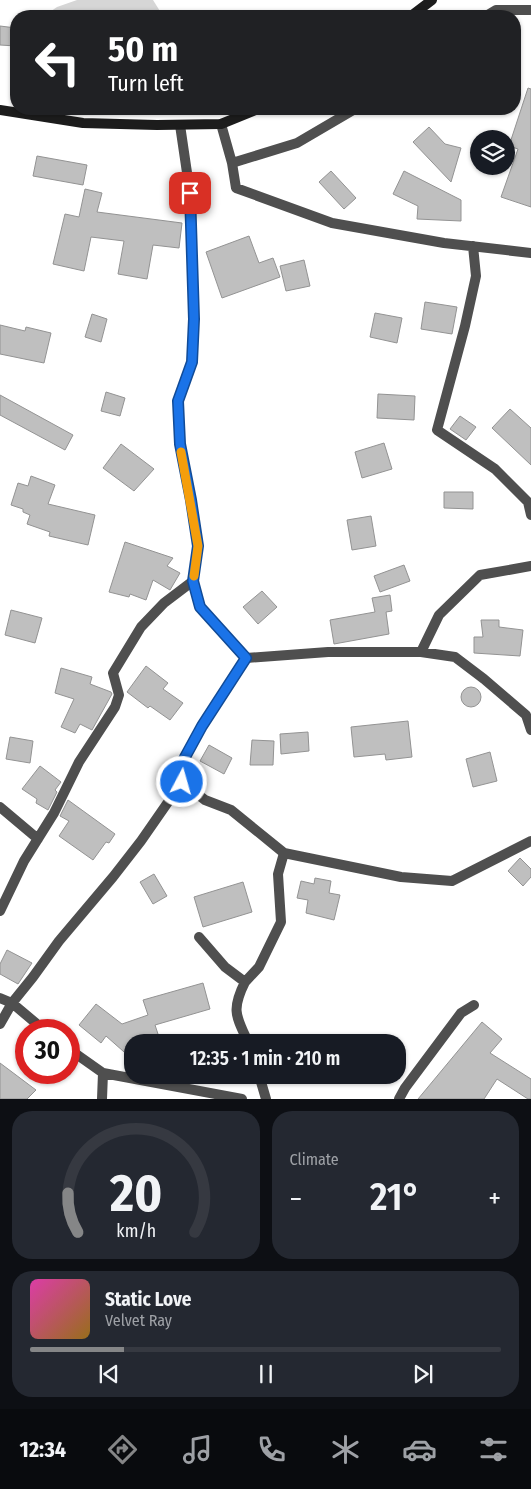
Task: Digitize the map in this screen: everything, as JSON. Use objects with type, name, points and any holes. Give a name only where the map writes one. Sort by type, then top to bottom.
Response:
[{"type":"main road","points":[[419,10],[432,0]]},
{"type":"main road","points":[[30,115],[83,124],[180,125],[221,124],[243,115]]},
{"type":"street","points":[[496,10],[521,10]]},
{"type":"street","points":[[232,163],[297,143],[345,115]]},
{"type":"street","points":[[221,124],[232,163],[236,188],[332,223],[444,243],[531,253]]},
{"type":"street","points":[[180,125],[190,193],[194,319],[192,362],[178,401],[180,444],[198,546],[193,581],[200,607],[246,658]]},
{"type":"street","points":[[473,246],[476,276],[438,430],[495,470],[528,502],[531,515]]},
{"type":"street","points":[[421,652],[439,615],[480,575],[531,566]]},
{"type":"street","points":[[0,911],[24,861],[54,813],[79,762],[115,707],[119,695],[113,674],[141,627],[164,603],[193,581]]},
{"type":"street","points":[[246,658],[328,652],[421,652],[455,657],[529,715],[531,730]]},
{"type":"street","points":[[0,1024],[12,1003],[59,941],[141,841],[182,782],[184,759],[202,726],[246,658]]},
{"type":"street","points":[[182,782],[205,800],[231,810],[284,853],[401,877],[452,882],[501,855],[531,842]]},
{"type":"street","points":[[0,807],[38,839]]},
{"type":"street","points":[[244,1034],[237,1018],[237,998],[245,982],[259,967],[281,922],[278,874],[284,853]]},
{"type":"street","points":[[199,937],[225,967],[245,982]]},
{"type":"street","points":[[0,998],[12,1003],[31,1019]]},
{"type":"street","points":[[399,1099],[405,1088],[461,1013],[474,1006]]},
{"type":"street","points":[[80,1057],[103,1073],[242,1099]]},
{"type":"street","points":[[102,1099],[103,1073]]},
{"type":"street","points":[[262,1084],[266,1099]]},
{"type":"shaded area","points":[[77,0],[153,0],[159,10],[53,10]]},
{"type":"building","points":[[0,26],[10,27],[10,46],[0,45]]},
{"type":"building","points":[[528,88],[531,89],[531,207],[501,197],[509,175],[515,175],[515,157],[518,149],[515,148],[514,130],[519,115],[521,115]]},
{"type":"building","points":[[429,127],[445,144],[461,148],[451,182],[413,142]]},
{"type":"building","points":[[37,156],[87,165],[83,185],[33,176]]},
{"type":"building","points":[[331,171],[356,198],[344,209],[319,182]]},
{"type":"building","points":[[404,171],[461,200],[461,221],[417,219],[418,206],[393,194]]},
{"type":"building","points":[[85,189],[102,193],[97,212],[182,223],[179,248],[153,245],[147,279],[118,274],[124,241],[91,237],[84,271],[53,264],[65,214],[79,217]]},
{"type":"building","points":[[249,236],[259,263],[273,258],[280,277],[222,298],[206,252]]},
{"type":"building","points":[[304,260],[310,286],[286,291],[280,266]]},
{"type":"building","points":[[425,302],[457,307],[452,334],[421,329]]},
{"type":"building","points":[[375,313],[402,318],[397,343],[370,337]]},
{"type":"building","points":[[92,314],[107,319],[101,342],[85,337]]},
{"type":"building","points":[[0,325],[25,331],[26,327],[51,333],[44,363],[0,354]]},
{"type":"building","points":[[106,392],[125,398],[120,416],[101,411]]},
{"type":"building","points":[[378,394],[415,396],[414,420],[377,418]]},
{"type":"building","points":[[0,395],[73,435],[65,450],[0,415]]},
{"type":"building","points":[[510,409],[531,428],[531,465],[492,428]]},
{"type":"building","points":[[460,416],[476,427],[466,440],[450,429]]},
{"type":"building","points":[[384,443],[392,469],[362,478],[355,452]]},
{"type":"building","points":[[121,444],[154,469],[134,491],[103,468]]},
{"type":"building","points":[[31,476],[55,485],[48,504],[95,515],[88,545],[49,536],[50,532],[27,524],[30,515],[23,512],[23,509],[11,505],[18,483],[28,486]]},
{"type":"building","points":[[444,492],[473,492],[473,509],[444,508]]},
{"type":"building","points":[[371,516],[376,546],[352,550],[347,520]]},
{"type":"building","points":[[125,542],[173,558],[167,566],[180,573],[170,590],[153,580],[146,600],[130,594],[129,597],[109,592]]},
{"type":"building","points":[[404,565],[410,581],[380,592],[374,576]]},
{"type":"building","points":[[262,591],[277,607],[258,624],[243,607]]},
{"type":"building","points":[[390,595],[392,611],[386,612],[389,634],[334,644],[330,620],[375,612],[372,598]]},
{"type":"building","points":[[11,610],[42,618],[35,643],[5,635]]},
{"type":"building","points":[[481,620],[499,620],[499,627],[523,630],[520,656],[474,653],[474,637],[483,637]]},
{"type":"building","points":[[146,666],[168,683],[163,689],[183,703],[170,720],[150,706],[148,708],[127,692]]},
{"type":"building","points":[[61,668],[92,677],[90,684],[112,694],[92,730],[80,724],[75,733],[61,727],[74,699],[55,693]]},
{"type":"building","points":[[467,687],[475,687],[481,693],[481,701],[475,707],[467,707],[461,701],[461,693]]},
{"type":"building","points":[[408,721],[412,757],[386,760],[385,754],[354,757],[351,727]]},
{"type":"building","points":[[308,732],[309,751],[281,754],[280,734]]},
{"type":"building","points":[[10,737],[33,741],[30,763],[6,759]]},
{"type":"building","points":[[252,740],[274,741],[273,765],[250,765]]},
{"type":"building","points":[[209,745],[232,758],[224,774],[200,761]]},
{"type":"building","points":[[490,752],[497,781],[473,787],[466,759]]},
{"type":"building","points":[[40,766],[61,782],[55,790],[57,792],[48,810],[36,803],[37,799],[22,789]]},
{"type":"building","points":[[68,800],[115,834],[109,843],[106,842],[93,860],[59,836],[69,821],[60,816]]},
{"type":"building","points":[[520,858],[531,869],[531,877],[523,886],[508,871]]},
{"type":"building","points":[[154,874],[167,896],[153,904],[140,882]]},
{"type":"building","points":[[315,878],[331,881],[329,893],[340,895],[334,920],[306,913],[308,900],[297,898],[301,881],[314,884]]},
{"type":"building","points":[[243,882],[252,912],[203,927],[194,897]]},
{"type":"building","points":[[7,950],[32,963],[18,984],[0,974],[0,964]]},
{"type":"building","points":[[203,983],[210,1009],[155,1025],[158,1034],[124,1034],[124,1052],[106,1036],[101,1043],[80,1026],[96,1004],[122,1024],[148,1015],[143,1000]]},
{"type":"building","points":[[482,1022],[502,1039],[490,1053],[531,1079],[531,1099],[528,1099],[497,1079],[484,1099],[418,1099]]},
{"type":"building","points":[[0,1063],[15,1074],[15,1084],[28,1084],[36,1090],[27,1099],[0,1099]]},
{"type":"slow traffic","points":[[181,452],[198,546],[194,576]]},
{"type":"route","points":[[182,782],[184,759],[202,726],[246,658],[200,607],[193,581],[198,546],[180,444],[178,401],[192,362],[194,319],[190,193]]}]
